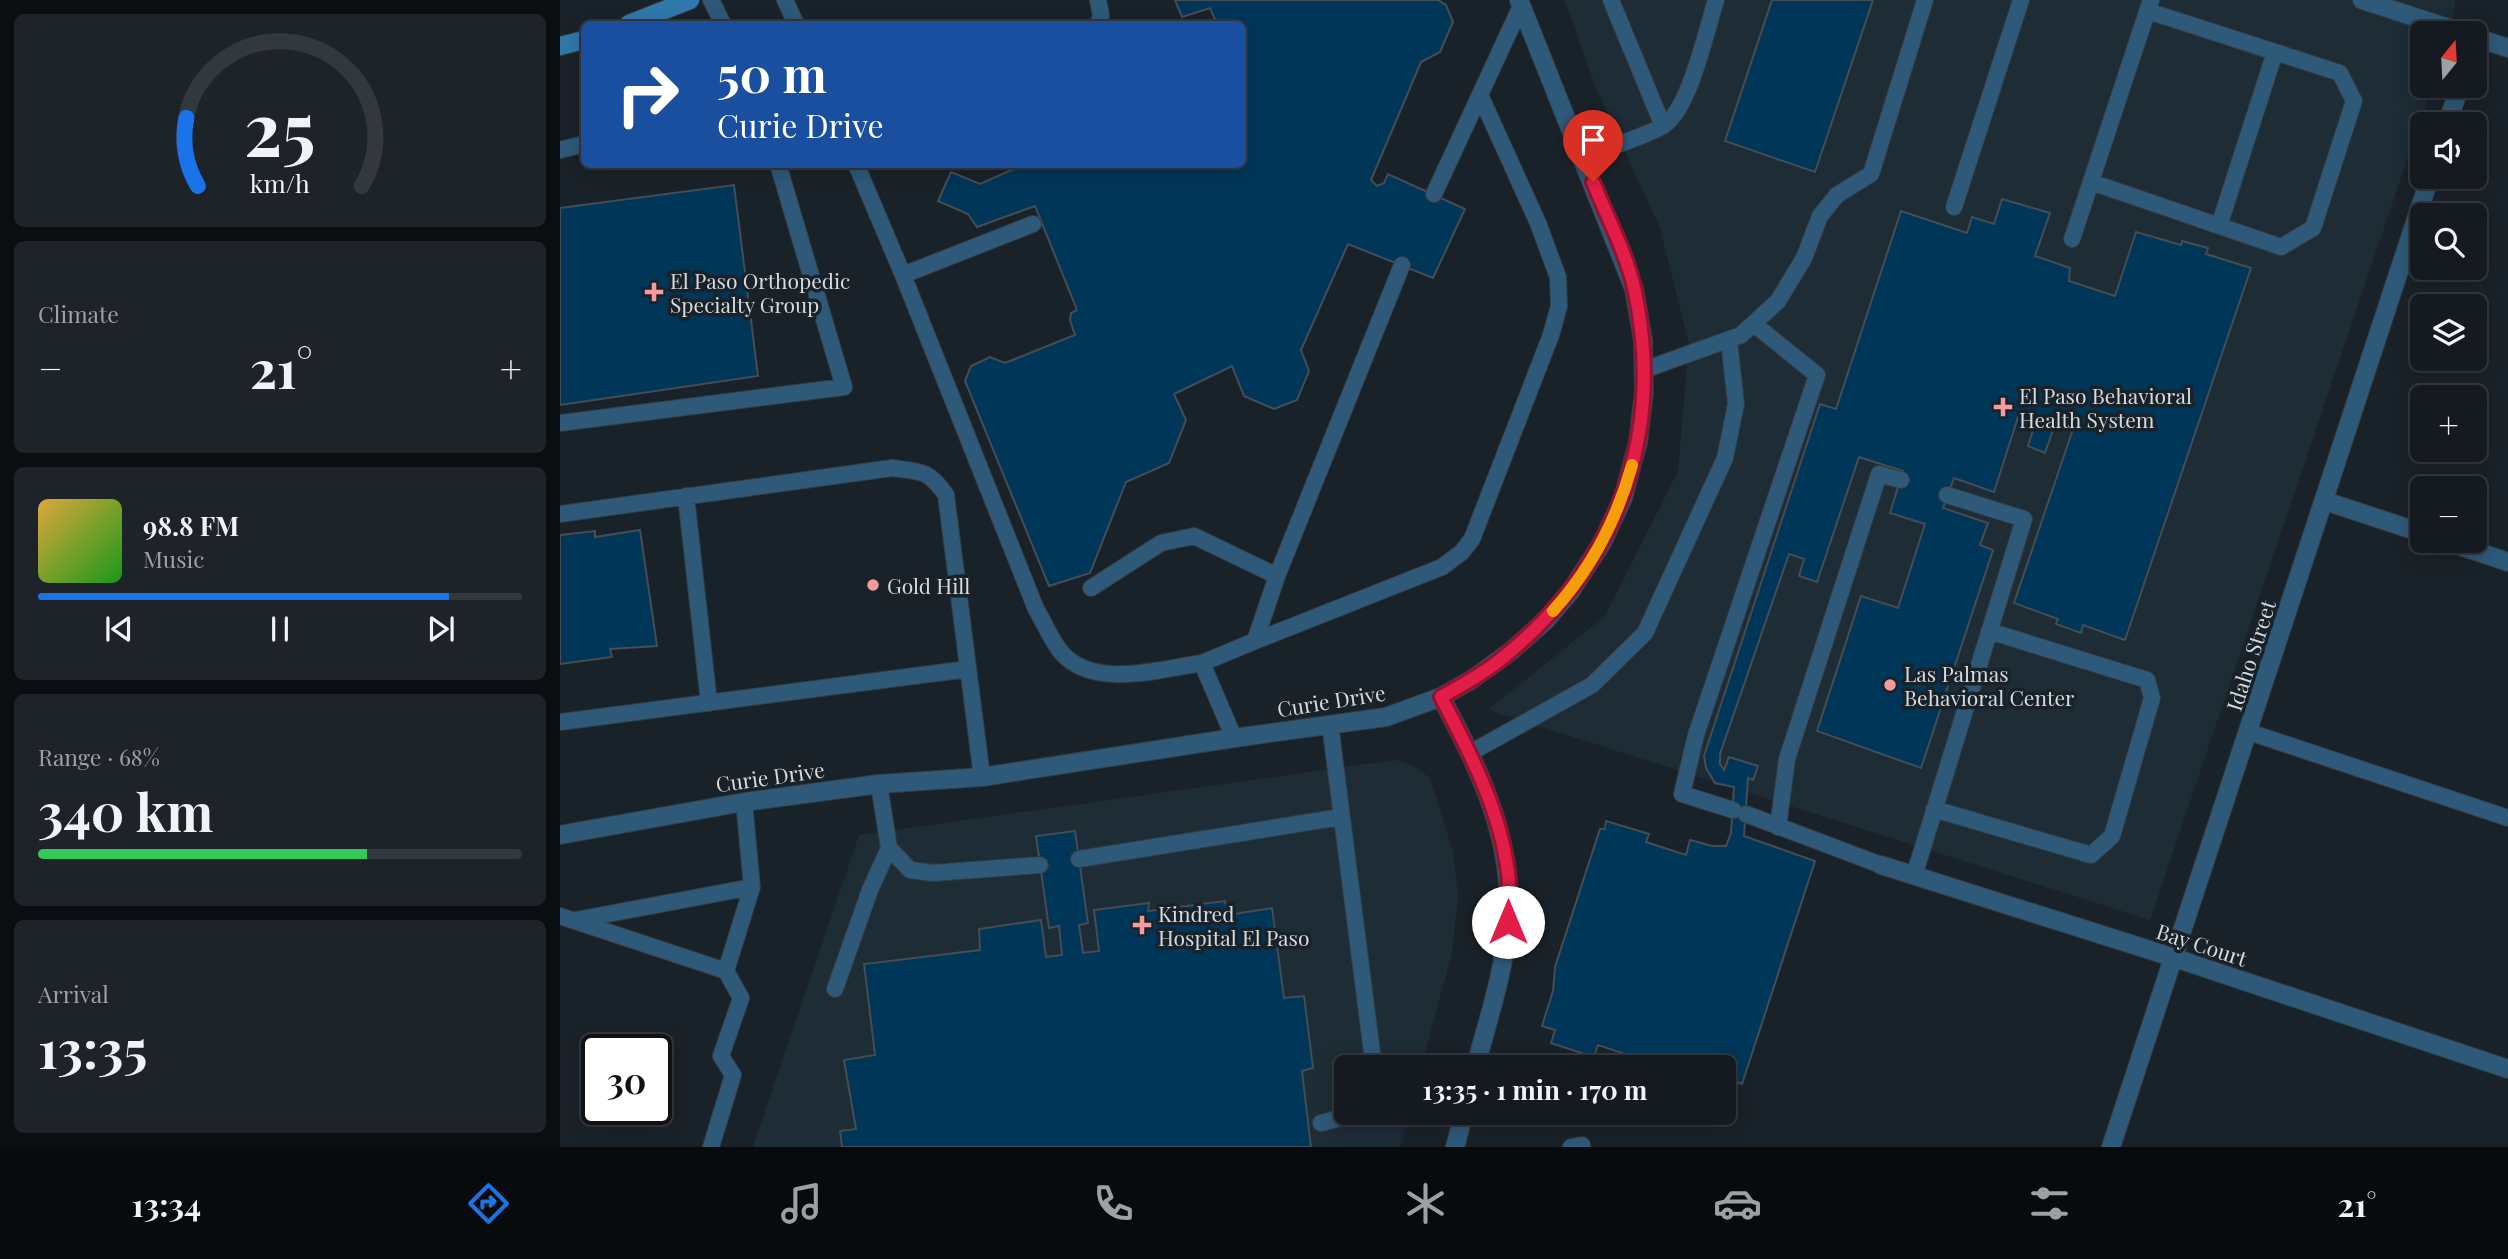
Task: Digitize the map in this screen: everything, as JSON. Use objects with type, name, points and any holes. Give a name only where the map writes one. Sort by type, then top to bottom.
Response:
[{"type":"main road","points":[[637,21],[690,0]]},
{"type":"main road","points":[[560,46],[581,41]]},
{"type":"street","points":[[2362,0],[2426,21]]},
{"type":"street","name":"Curie Drive","points":[[560,835],[744,802],[879,784],[982,777],[1387,717],[1441,697],[1471,680],[1510,652],[1545,621],[1570,592],[1602,543],[1623,498],[1638,442],[1644,392],[1643,340],[1634,289],[1520,3]]},
{"type":"street","points":[[2487,42],[2508,48]]},
{"type":"street","name":"Idaho Street","points":[[2111,1147],[2426,189]]},
{"type":"street","points":[[2325,501],[2410,529]]},
{"type":"street","points":[[2481,553],[2508,562]]},
{"type":"street","points":[[1441,697],[1470,752],[1500,828],[1508,875],[1508,922],[1498,979],[1478,1055]]},
{"type":"street","name":"Bay Court","points":[[1881,865],[2175,958],[2508,1069]]},
{"type":"street","points":[[1455,1147],[1461,1125]]},
{"type":"lane","points":[[711,0],[722,21]]},
{"type":"lane","points":[[785,0],[795,21]]},
{"type":"lane","points":[[1098,0],[1101,16],[1099,21]]},
{"type":"lane","points":[[1611,0],[1663,126]]},
{"type":"lane","points":[[1583,157],[1663,126],[1676,115],[1688,89],[1716,0]]},
{"type":"lane","points":[[1644,370],[1741,335],[1777,301],[1804,258],[1821,216],[1838,195],[1871,174],[1925,0]]},
{"type":"lane","points":[[1954,207],[2021,0]]},
{"type":"lane","points":[[1434,194],[1520,3]]},
{"type":"lane","points":[[2072,239],[2091,182],[2150,5],[2275,52],[2340,73],[2354,101],[2313,228],[2281,247],[2091,182]]},
{"type":"lane","points":[[2219,226],[2275,52]]},
{"type":"lane","points":[[858,168],[1037,609],[1061,653],[1086,670],[1113,676],[1202,663],[1442,567],[1462,552],[1472,539],[1551,335],[1559,306],[1558,277],[1538,223],[1480,95]]},
{"type":"lane","points":[[560,150],[581,145]]},
{"type":"lane","points":[[560,423],[844,387],[779,168]]},
{"type":"lane","points":[[903,275],[1033,224]]},
{"type":"lane","points":[[1255,641],[1277,576],[1402,265]]},
{"type":"lane","points":[[1754,324],[1817,375],[1696,735],[1682,794],[1740,812],[1881,865]]},
{"type":"lane","points":[[1470,752],[1592,685],[1644,633],[1725,458],[1736,404],[1729,340]]},
{"type":"lane","points":[[560,514],[892,468],[919,471],[934,477],[946,495],[982,777]]},
{"type":"lane","points":[[1778,827],[1787,760],[1879,474],[1901,480]]},
{"type":"lane","points":[[1913,876],[2024,519],[1947,495]]},
{"type":"lane","points":[[686,496],[709,703]]},
{"type":"lane","points":[[1091,588],[1161,543],[1194,536],[1277,576]]},
{"type":"lane","points":[[1934,809],[2091,855],[2112,836],[2152,698],[2147,680],[1989,631]]},
{"type":"lane","points":[[1202,663],[1234,738]]},
{"type":"lane","points":[[561,718],[709,703],[968,669]]},
{"type":"lane","points":[[1330,724],[1372,1055]]},
{"type":"lane","points":[[2249,732],[2508,818]]},
{"type":"lane","points":[[835,989],[870,890],[889,848],[879,784]]},
{"type":"lane","points":[[726,971],[752,887],[744,802]]},
{"type":"lane","points":[[1079,859],[1341,817]]},
{"type":"lane","points":[[889,848],[910,870],[933,873],[1040,865]]},
{"type":"lane","points":[[567,918],[752,887]]},
{"type":"lane","points":[[567,918],[726,971],[741,998],[721,1056],[733,1075],[711,1147]]},
{"type":"lane","points":[[1321,1123],[1334,1119]]},
{"type":"shaded area","name":"El Paso Behavioral Health System","points":[[1565,0],[2456,0],[2452,21],[2410,21],[2410,98],[2428,98],[2423,112],[2410,112],[2410,151],[2150,920],[1488,710],[1605,616],[1678,471],[1689,343],[1659,226],[1594,83]]},
{"type":"shaded area","name":"Kindred Hospital El Paso","points":[[1396,760],[1414,766],[1430,778],[1453,851],[1458,896],[1452,953],[1424,1055],[1334,1055],[1334,1125],[1406,1125],[1400,1147],[753,1147],[859,835]]},
{"type":"building","points":[[1175,0],[1438,0],[1446,5],[1453,22],[1440,52],[1421,62],[1371,180],[1377,186],[1384,183],[1388,174],[1465,209],[1433,278],[1348,244],[1301,350],[1309,371],[1297,400],[1274,409],[1244,396],[1232,366],[1174,394],[1186,420],[1169,463],[1126,482],[1090,573],[1049,586],[965,381],[971,366],[990,357],[1005,363],[1075,335],[1070,320],[1071,313],[1077,310],[1035,206],[977,227],[968,214],[938,201],[951,172],[980,184],[1016,168],[1246,168],[1246,21],[1216,21],[1210,8],[1182,17]]},
{"type":"building","points":[[1772,0],[1873,0],[1815,172],[1725,141]]},
{"type":"building","name":"El Paso Orthopedic Specialty Group","points":[[734,185],[758,376],[560,405],[560,208]]},
{"type":"building","name":"Las Palmas Behavioral Center","points":[[2002,199],[2050,213],[2035,256],[2070,268],[2069,281],[2115,296],[2136,232],[2181,245],[2182,241],[2208,248],[2206,254],[2251,268],[2125,640],[2083,625],[2081,633],[2056,624],[2058,619],[2014,603],[2073,429],[2055,424],[2045,453],[2028,446],[2037,417],[2020,411],[1994,492],[1954,478],[1943,508],[1988,523],[1980,545],[1993,550],[1921,768],[1817,731],[1861,596],[1898,608],[1925,524],[1890,513],[1903,471],[1859,457],[1817,582],[1799,576],[1804,559],[1789,554],[1720,754],[1720,764],[1724,770],[1729,757],[1758,766],[1753,780],[1748,778],[1744,836],[1815,861],[1742,1084],[1736,1082],[1736,1055],[1628,1055],[1598,1045],[1595,1055],[1588,1055],[1551,1043],[1555,1030],[1542,1026],[1553,991],[1555,967],[1600,829],[1605,829],[1606,821],[1649,834],[1646,842],[1686,855],[1690,840],[1712,846],[1726,846],[1731,833],[1734,787],[1715,783],[1706,768],[1704,756],[1820,404],[1836,409],[1901,211],[1967,233],[1972,217],[1994,224]]},
{"type":"building","points":[[640,530],[657,646],[610,649],[612,657],[560,664],[560,535],[595,531],[595,537]]},
{"type":"building","name":"Kindred Hospital El Paso","points":[[1075,831],[1088,923],[1079,925],[1083,953],[1099,951],[1094,910],[1149,903],[1148,911],[1225,901],[1228,915],[1272,908],[1284,998],[1304,996],[1313,1068],[1302,1071],[1311,1147],[842,1147],[840,1131],[856,1129],[844,1060],[875,1055],[864,964],[980,950],[979,929],[1041,920],[1046,957],[1062,955],[1059,926],[1049,928],[1036,836]]},
{"type":"slow traffic","points":[[1553,611],[1570,592],[1602,543],[1623,498],[1632,465]]},
{"type":"place","name":"El Paso Orthopedic Specialty Group","points":[[654,292]]},
{"type":"place","name":"El Paso Behavioral Health System","points":[[2003,407]]},
{"type":"place","name":"Gold Hill","points":[[873,585]]},
{"type":"place","name":"Las Palmas Behavioral Center","points":[[1890,685]]},
{"type":"place","name":"Kindred Hospital El Paso","points":[[1142,925]]},
{"type":"route","points":[[1508,922],[1508,875],[1500,828],[1475,762],[1441,697],[1471,680],[1510,652],[1545,621],[1570,592],[1602,543],[1623,498],[1638,442],[1644,392],[1643,340],[1634,289],[1593,182]]}]
